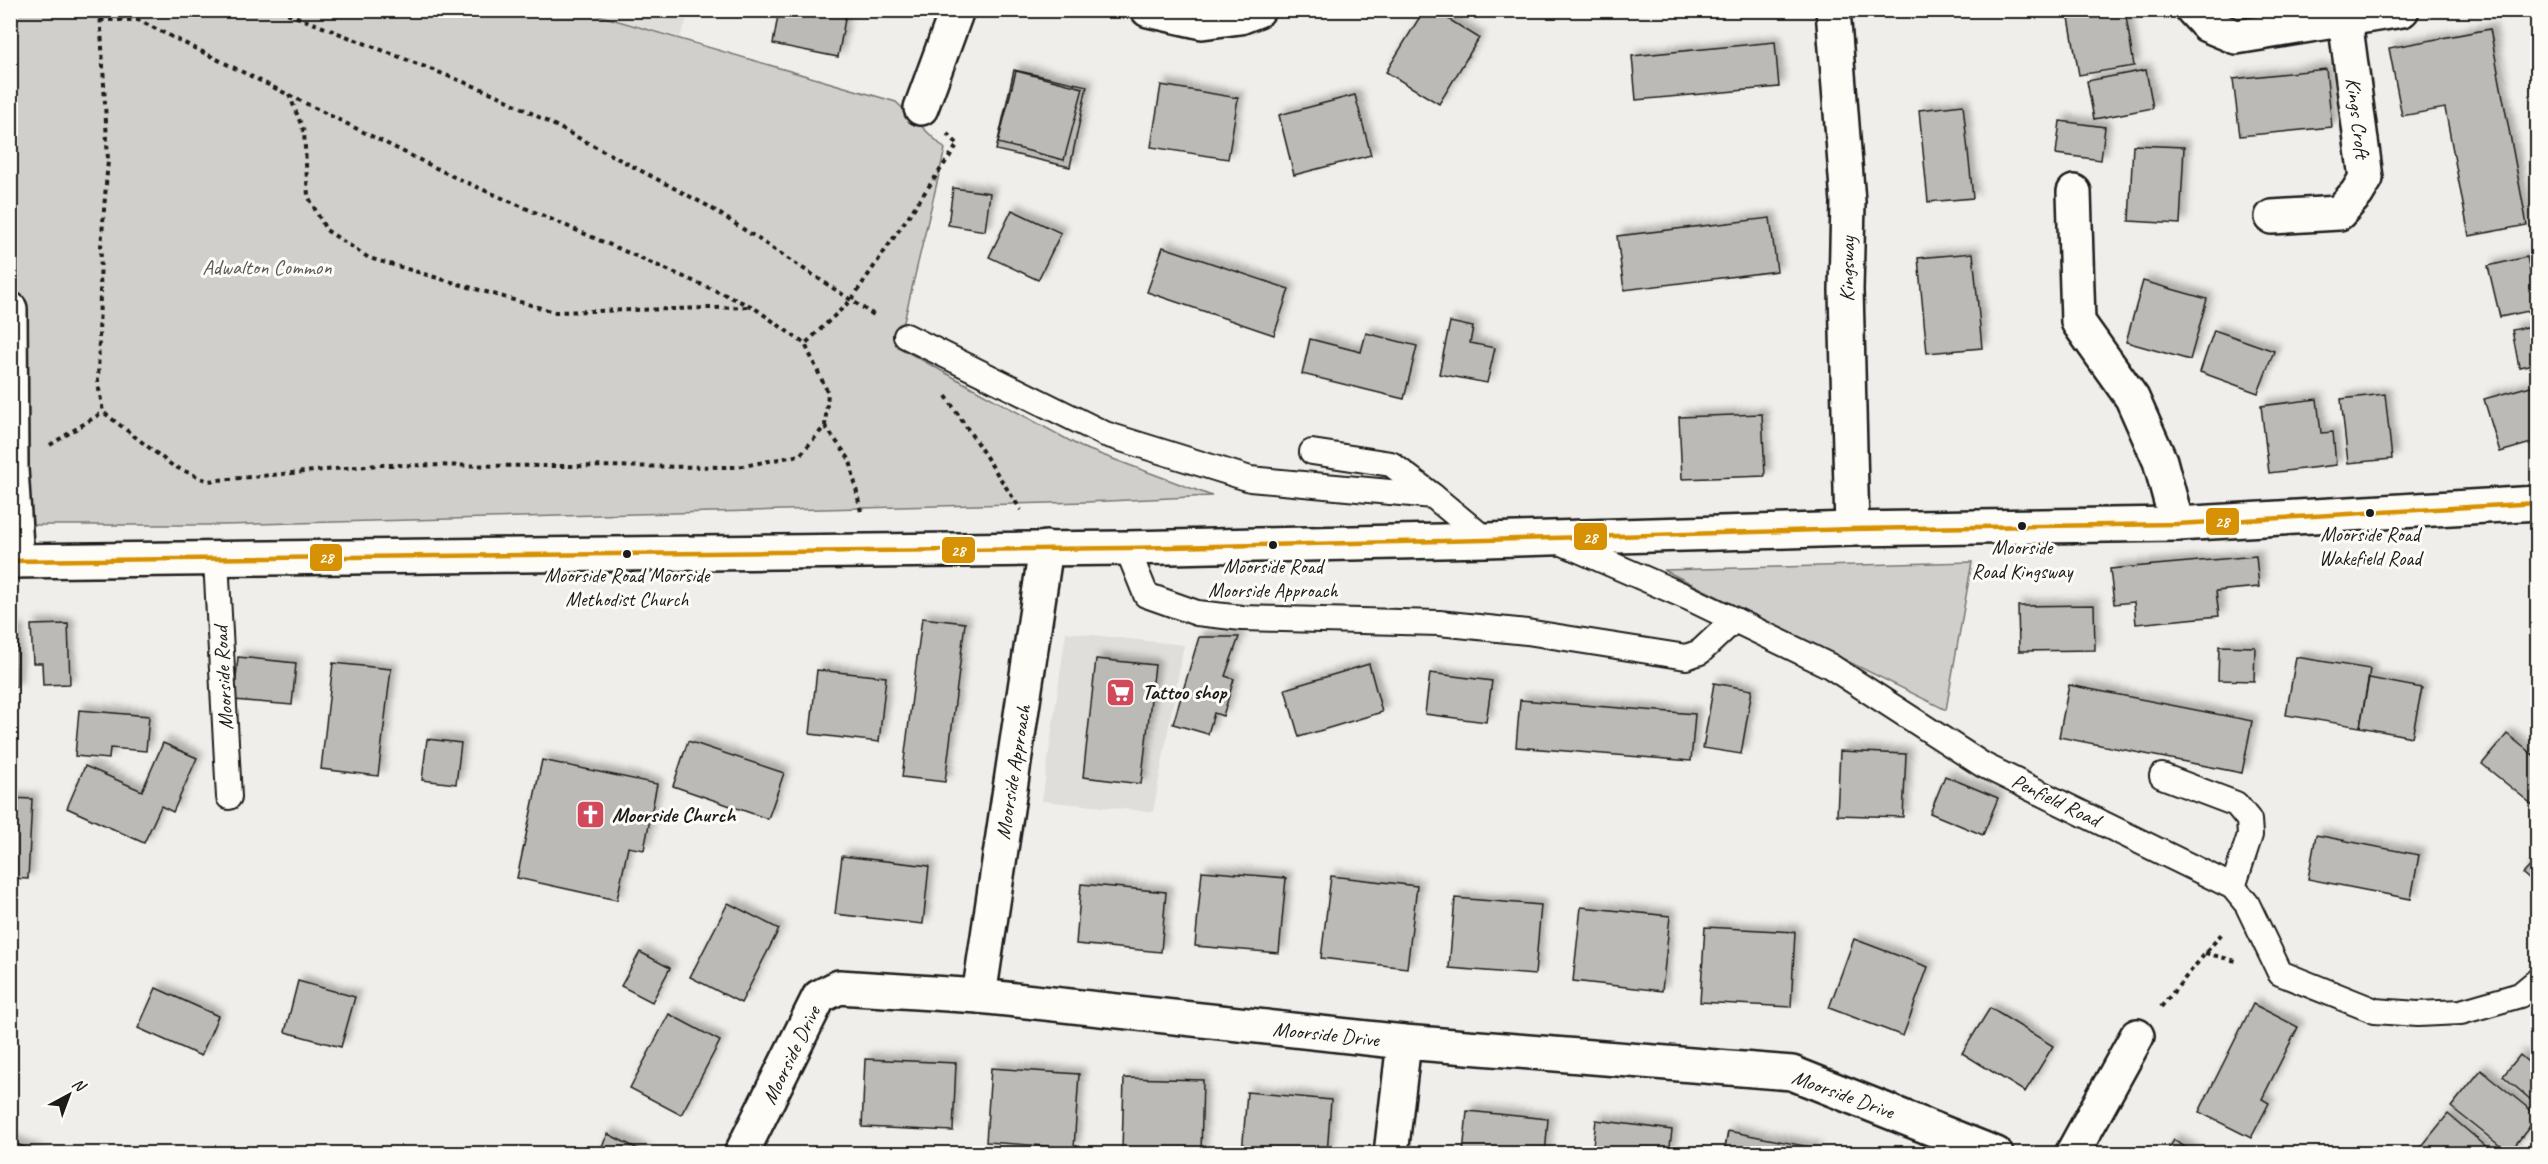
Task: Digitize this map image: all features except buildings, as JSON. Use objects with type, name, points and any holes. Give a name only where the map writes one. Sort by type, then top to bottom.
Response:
[{"type":"street","points":[[921,108],[957,10]]},
{"type":"street","points":[[1148,10],[1202,22],[1240,17],[1258,10]]},
{"type":"street","name":"Kingsway","points":[[1833,10],[1848,202],[1846,290],[1852,529]]},
{"type":"street","points":[[2193,10],[2207,25],[2236,37],[2402,10]]},
{"type":"street","name":"Kings Croft","points":[[2272,217],[2339,213],[2357,193],[2366,178],[2345,20]]},
{"type":"street","points":[[2074,192],[2078,322],[2132,398],[2160,461],[2177,524]]},
{"type":"street","points":[[10,309],[14,561],[1126,548],[1486,540],[1852,529],[2177,524],[2538,503]]},
{"type":"street","name":"Moorside Approach","points":[[979,996],[1046,548]]},
{"type":"street","name":"Moorside Drive","points":[[741,1154],[819,997],[839,987],[979,996],[1404,1042],[1792,1073],[1996,1154]]},
{"type":"street","points":[[2072,1154],[2137,1036]]},
{"type":"street","points":[[1391,1154],[1404,1042]]},
{"type":"lane","points":[[906,336],[1105,434],[1206,465],[1250,478],[1433,496]]},
{"type":"lane","points":[[1312,452],[1391,464],[1486,540]]},
{"type":"lane","name":"Penfield Road","points":[[1553,538],[1830,666],[1983,765],[2233,887],[2247,904],[2280,974],[2375,1011],[2418,1014],[2461,1012],[2520,995],[2538,980]]},
{"type":"lane","points":[[1126,548],[1146,595],[1197,613],[1242,618],[1439,623],[1527,632],[1686,657],[1700,652],[1734,620]]},
{"type":"lane","name":"Moorside Road","points":[[216,560],[229,797]]},
{"type":"lane","points":[[2162,776],[2236,804],[2249,820],[2250,835],[2233,887]]},
{"type":"path","points":[[99,10],[108,159],[100,247],[98,382],[103,412],[173,466],[208,481],[378,465],[738,467],[800,455],[825,426],[828,393],[805,344],[753,307],[454,177],[138,20],[100,20]]},
{"type":"path","points":[[279,10],[497,95],[708,207],[906,336]]},
{"type":"path","points":[[289,94],[304,132],[308,196],[326,230],[369,258],[555,312],[753,307]]},
{"type":"path","points":[[805,344],[851,300],[957,144],[921,108]]},
{"type":"path","points":[[944,393],[1046,548]]},
{"type":"path","points":[[11,469],[103,412]]},
{"type":"path","points":[[825,426],[850,460],[869,550]]},
{"type":"path","points":[[2137,1036],[2205,953]]},
{"type":"shaded area","points":[[584,11],[690,11],[680,37]]},
{"type":"shaded area","points":[[1066,632],[1184,645],[1153,812],[1042,801]]},
{"type":"green space","name":"Adwalton Common","points":[[11,10],[584,11],[896,102],[945,149],[898,347],[1081,447],[1212,496],[1087,502],[223,525],[11,525]]},
{"type":"green space","points":[[1972,562],[1946,710],[1664,570]]},
{"type":"transit line","name":"28","points":[[10,561],[1127,548],[1486,540],[1852,529],[2177,524],[2538,503]]},
{"type":"place","name":"Moorside Road Wakefield Road","points":[[2370,513]]},
{"type":"place","name":"Moorside Road Kingsway","points":[[2022,526]]},
{"type":"place","name":"Moorside Road Moorside Approach","points":[[1273,545]]},
{"type":"place","name":"Moorside Road Moorside Methodist Church","points":[[627,554]]},
{"type":"place","name":"Tattoo shop","points":[[1121,692]]},
{"type":"place","name":"Moorside Church","points":[[591,815]]}]
